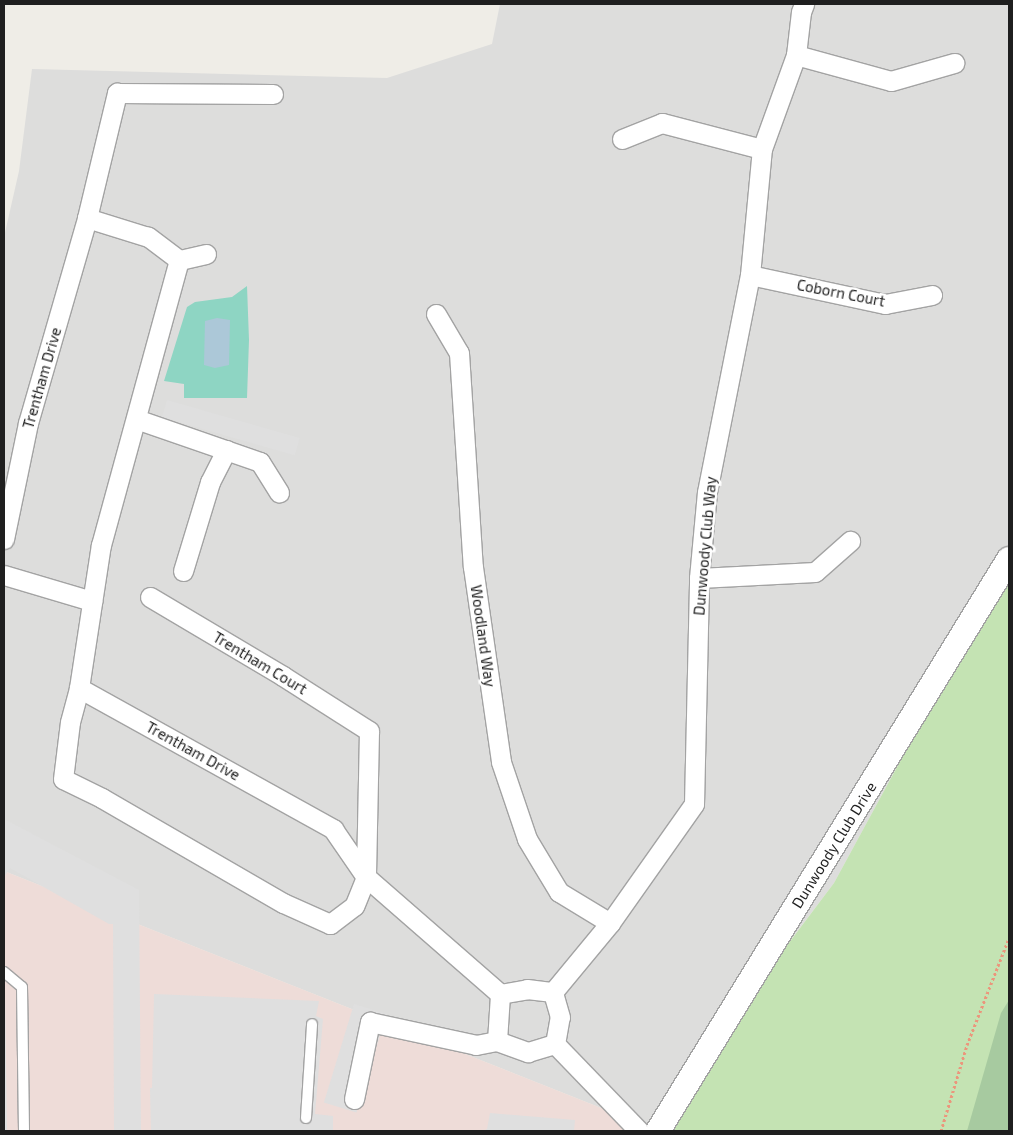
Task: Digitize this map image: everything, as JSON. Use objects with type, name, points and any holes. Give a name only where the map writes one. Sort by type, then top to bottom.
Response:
[{"type":"street","name":"Dunwoody Club Way","points":[[553,992],[610,923],[694,804],[699,578],[707,492],[750,275],[762,149],[796,55],[801,12],[804,4]]},
{"type":"street","points":[[796,55],[891,81],[954,63]]},
{"type":"street","name":"Trentham Drive","points":[[4,539],[28,424],[87,218],[117,93],[273,94]]},
{"type":"street","points":[[622,139],[662,123],[762,149]]},
{"type":"street","points":[[87,218],[148,237],[179,260],[206,254]]},
{"type":"street","points":[[179,260],[101,546],[79,688],[70,722],[63,779],[102,798],[284,903],[330,924],[354,906],[366,877]]},
{"type":"street","name":"Coborn Court","points":[[750,275],[885,304],[932,295]]},
{"type":"street","name":"Woodland Way","points":[[436,314],[459,353],[473,567],[501,762],[527,839],[559,892],[610,923]]},
{"type":"street","points":[[136,419],[260,462],[279,492]]},
{"type":"street","points":[[183,571],[210,482],[226,450]]},
{"type":"street","points":[[699,578],[814,572],[850,541]]},
{"type":"street","name":"Dunwoody Club Drive","points":[[658,1131],[1009,559]]},
{"type":"street","points":[[4,575],[92,601]]},
{"type":"street","name":"Trentham Court","points":[[150,598],[283,676],[369,731],[366,877]]},
{"type":"street","name":"Trentham Drive","points":[[79,688],[333,829],[366,877],[500,994]]},
{"type":"street","points":[[497,1041],[500,994],[527,989],[553,992],[560,1017],[555,1044]]},
{"type":"street","points":[[354,1099],[370,1022],[476,1045],[497,1041],[528,1052],[555,1044]]},
{"type":"street","points":[[555,1044],[639,1131]]},
{"type":"lane","points":[[4,972],[22,987],[24,1131]]},
{"type":"lane","points":[[306,1118],[312,1024]]},
{"type":"path","points":[[941,1131],[967,1045],[1009,938]]},
{"type":"shaded area","points":[[500,4],[1009,4],[1009,561],[834,883],[649,1127],[4,871],[4,237],[19,171],[32,69],[387,78],[492,44]]},
{"type":"shaded area","points":[[167,400],[300,438],[295,455],[162,417]]},
{"type":"shaded area","points":[[4,819],[139,890],[141,1131],[114,1131],[113,924],[109,924],[10,868],[4,877]]},
{"type":"shaded area","points":[[4,871],[649,1127],[647,1131],[4,1131]]},
{"type":"shaded area","points":[[4,988],[5,990],[7,1131],[4,1131]]},
{"type":"shaded area","points":[[154,994],[319,1001],[316,1016],[323,1019],[315,1114],[333,1116],[333,1131],[151,1131],[150,1088],[152,1088]]},
{"type":"shaded area","points":[[354,1004],[387,1014],[356,1112],[324,1102]]},
{"type":"shaded area","points":[[490,1113],[575,1120],[574,1131],[483,1131],[487,1129]]},
{"type":"green space","points":[[247,286],[249,340],[247,398],[184,398],[184,384],[164,381],[187,307],[195,302],[232,297]]},
{"type":"green space","points":[[1009,561],[1009,1131],[647,1131],[834,883]]},
{"type":"green space","points":[[1009,1000],[1009,1131],[967,1131],[1001,1013]]},
{"type":"water","points":[[217,318],[230,320],[229,365],[215,368],[204,365],[205,321]]}]
